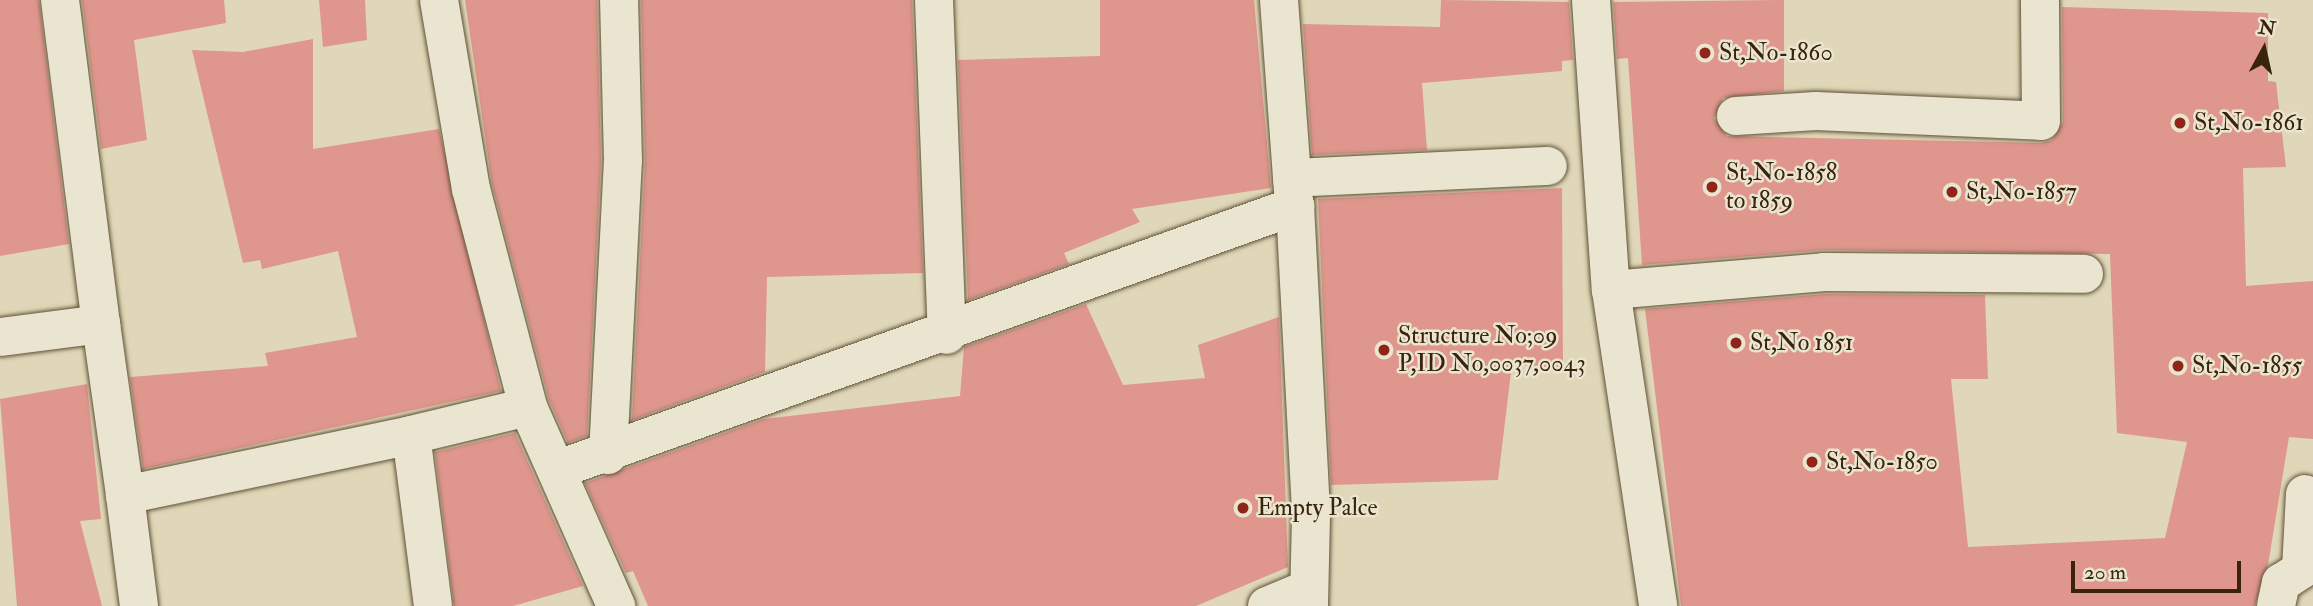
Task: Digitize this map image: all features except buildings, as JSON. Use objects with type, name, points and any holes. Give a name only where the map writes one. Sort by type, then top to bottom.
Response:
[{"type":"street","points":[[60,0],[139,606]]},
{"type":"street","points":[[439,0],[471,189],[528,407],[559,469],[615,606]]},
{"type":"street","points":[[608,455],[623,161],[619,0]]},
{"type":"street","points":[[934,0],[947,335]]},
{"type":"street","points":[[1267,606],[1309,598],[1311,516],[1294,192],[1279,0]]},
{"type":"street","points":[[1591,0],[1611,290],[1658,606]]},
{"type":"street","points":[[1736,116],[1816,111],[2041,121],[2040,0]]},
{"type":"street","points":[[559,469],[608,455],[947,335],[1294,192],[1548,166]]},
{"type":"street","points":[[1611,290],[1824,272],[2084,274]]},
{"type":"street","points":[[0,337],[101,324]]},
{"type":"street","points":[[125,495],[411,435],[528,407]]},
{"type":"street","points":[[411,435],[433,606]]},
{"type":"street","points":[[2276,606],[2281,583],[2301,570],[2305,494]]},
{"type":"place","name":"St,No-1860","points":[[1705,53]]},
{"type":"place","name":"St,No-1861","points":[[2180,123]]},
{"type":"place","name":"St,No-1858 to 1859","points":[[1712,187]]},
{"type":"place","name":"St,No-1857","points":[[1952,192]]},
{"type":"place","name":"St,No 1851","points":[[1736,343]]},
{"type":"place","name":"Structure No;09 P,ID No,0037,0043","points":[[1384,350]]},
{"type":"place","name":"St,No-1855","points":[[2178,366]]},
{"type":"place","name":"St,No-1850","points":[[1812,462]]},
{"type":"place","name":"Empty Palce","points":[[1243,508]]}]
